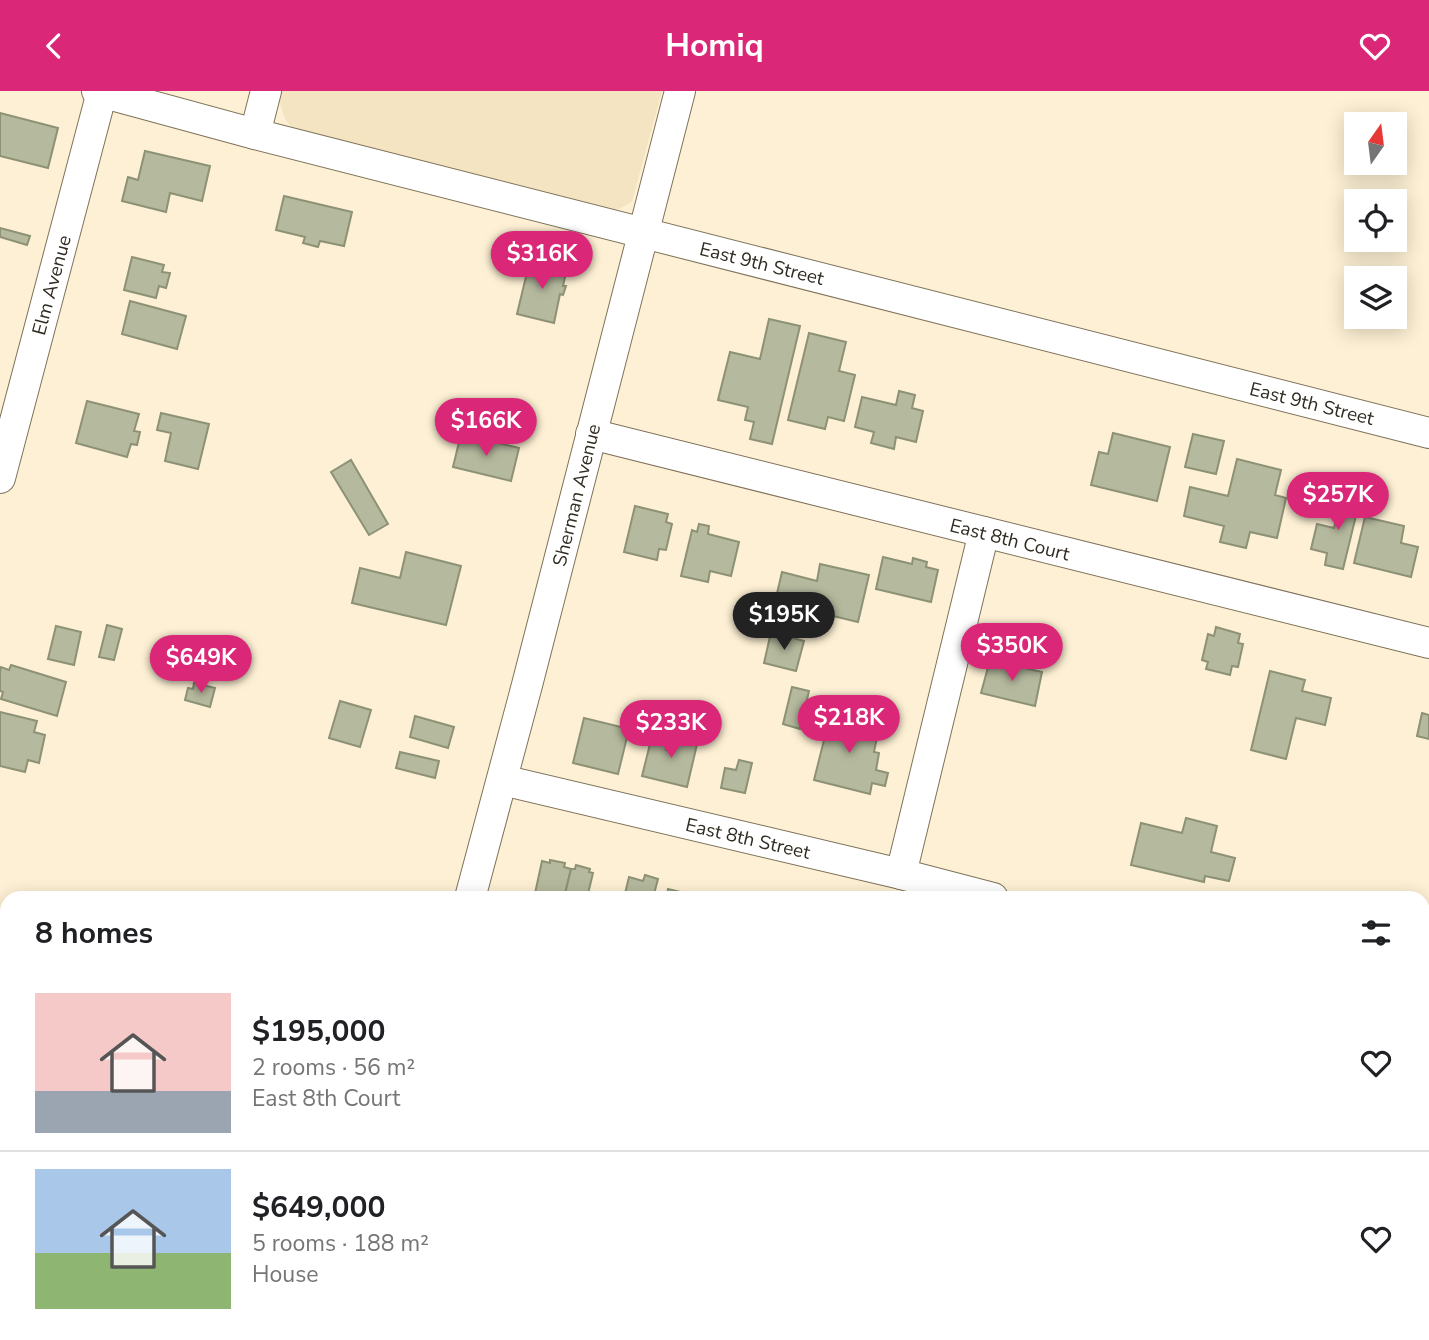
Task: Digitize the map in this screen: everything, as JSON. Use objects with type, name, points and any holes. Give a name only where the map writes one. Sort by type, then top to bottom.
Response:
[{"type":"street","points":[[255,134],[266,91]]},
{"type":"street","name":"Sherman Avenue","points":[[472,891],[680,91]]},
{"type":"street","name":"East 9th Street","points":[[99,92],[1429,433]]},
{"type":"street","name":"Elm Avenue","points":[[0,478],[99,92]]},
{"type":"street","name":"East 8th Court","points":[[591,434],[1429,643]]},
{"type":"street","points":[[901,874],[984,532]]},
{"type":"street","name":"East 8th Street","points":[[502,780],[966,891]]},
{"type":"shaded area","points":[[281,91],[662,91],[632,202],[619,209],[604,211],[301,131],[290,126],[285,119],[280,103]]},
{"type":"building","points":[[0,113],[58,128],[48,168],[0,156]]},
{"type":"building","points":[[145,151],[210,166],[202,201],[170,193],[166,212],[122,201],[128,177],[138,180]]},
{"type":"building","points":[[284,196],[352,212],[344,246],[320,241],[318,247],[303,243],[305,237],[276,230]]},
{"type":"building","points":[[0,228],[30,236],[27,245],[0,237]]},
{"type":"building","points":[[132,257],[164,265],[162,272],[170,273],[166,288],[159,286],[156,298],[124,290]]},
{"type":"building","points":[[530,260],[567,268],[563,286],[566,286],[563,295],[560,294],[554,323],[517,314]]},
{"type":"building","points":[[130,301],[186,316],[177,349],[122,334]]},
{"type":"building","points":[[769,319],[800,326],[772,444],[750,439],[754,422],[745,420],[748,407],[718,400],[730,352],[760,359]]},
{"type":"building","points":[[809,333],[846,342],[839,371],[855,375],[844,421],[828,417],[825,429],[788,420]]},
{"type":"building","points":[[899,391],[915,395],[912,408],[923,411],[916,442],[896,437],[894,449],[871,443],[874,432],[855,427],[862,397],[896,405]]},
{"type":"building","points":[[87,401],[139,414],[134,431],[140,432],[137,445],[131,444],[127,457],[76,443]]},
{"type":"building","points":[[161,413],[209,424],[198,469],[165,461],[171,433],[157,430]]},
{"type":"building","points":[[1113,433],[1170,447],[1157,501],[1091,485],[1099,452],[1108,454]]},
{"type":"building","points":[[461,434],[519,448],[511,481],[453,467]]},
{"type":"building","points":[[1193,434],[1224,441],[1216,474],[1185,467]]},
{"type":"building","points":[[1237,459],[1281,470],[1275,495],[1286,498],[1277,538],[1250,532],[1246,548],[1220,542],[1224,526],[1184,516],[1190,487],[1228,496]]},
{"type":"building","points":[[351,460],[388,524],[369,535],[331,472]]},
{"type":"building","points":[[1305,476],[1325,481],[1321,494],[1303,490]]},
{"type":"building","points":[[1343,491],[1361,495],[1343,569],[1325,565],[1327,553],[1311,549],[1317,524],[1334,528]]},
{"type":"building","points":[[635,506],[668,514],[666,522],[672,524],[666,550],[659,549],[657,560],[624,552]]},
{"type":"building","points":[[1365,517],[1404,526],[1401,543],[1418,547],[1411,577],[1354,563]]},
{"type":"building","points":[[699,524],[709,526],[708,534],[739,542],[731,576],[710,571],[708,582],[681,576],[692,530],[697,532]]},
{"type":"building","points":[[406,552],[461,566],[446,625],[352,603],[360,568],[400,578]]},
{"type":"building","points":[[883,557],[912,564],[913,558],[927,562],[926,567],[938,570],[931,602],[876,589]]},
{"type":"building","points":[[820,564],[869,575],[858,622],[775,602],[782,572],[817,581]]},
{"type":"building","points":[[107,625],[122,629],[114,660],[99,657]]},
{"type":"building","points":[[56,626],[81,632],[74,665],[48,659]]},
{"type":"building","points":[[1216,627],[1240,634],[1238,643],[1243,644],[1238,667],[1232,666],[1230,675],[1206,669],[1208,662],[1202,660],[1208,634],[1214,636]]},
{"type":"building","points":[[771,632],[804,641],[796,671],[764,663]]},
{"type":"building","points":[[990,660],[1042,672],[1035,706],[981,693]]},
{"type":"building","points":[[11,665],[66,682],[57,716],[1,699],[1,667],[9,670]]},
{"type":"building","points":[[1270,671],[1305,680],[1302,691],[1331,698],[1325,725],[1296,718],[1286,759],[1251,750]]},
{"type":"building","points":[[194,683],[215,688],[210,707],[185,700],[188,688],[193,689]]},
{"type":"building","points":[[792,687],[809,691],[800,729],[783,724]]},
{"type":"building","points":[[340,701],[371,710],[360,747],[329,738]]},
{"type":"building","points":[[0,712],[37,721],[34,732],[45,735],[39,763],[28,760],[25,772],[0,766]]},
{"type":"building","points":[[1422,713],[1429,715],[1429,739],[1417,736]]},
{"type":"building","points":[[823,714],[879,727],[874,752],[879,753],[876,770],[888,773],[885,786],[872,783],[870,794],[814,780],[824,740],[817,738]]},
{"type":"building","points":[[415,716],[454,727],[448,748],[410,737]]},
{"type":"building","points":[[584,718],[629,729],[618,774],[573,763]]},
{"type":"building","points":[[675,735],[698,740],[687,787],[642,776],[652,736],[668,740],[666,750],[671,751]]},
{"type":"building","points":[[400,752],[439,761],[435,778],[396,768]]},
{"type":"building","points":[[739,760],[752,763],[745,793],[721,788],[725,768],[736,770]]},
{"type":"building","points":[[1186,818],[1217,826],[1211,852],[1235,858],[1229,881],[1205,876],[1204,882],[1131,865],[1141,823],[1182,833]]},
{"type":"building","points":[[550,860],[565,863],[564,867],[571,869],[566,891],[536,891],[542,861],[550,863]]},
{"type":"building","points":[[576,865],[590,869],[589,872],[593,873],[589,891],[566,891],[571,869],[575,869]]},
{"type":"building","points":[[645,875],[658,879],[655,891],[626,891],[629,877],[643,881]]}]
